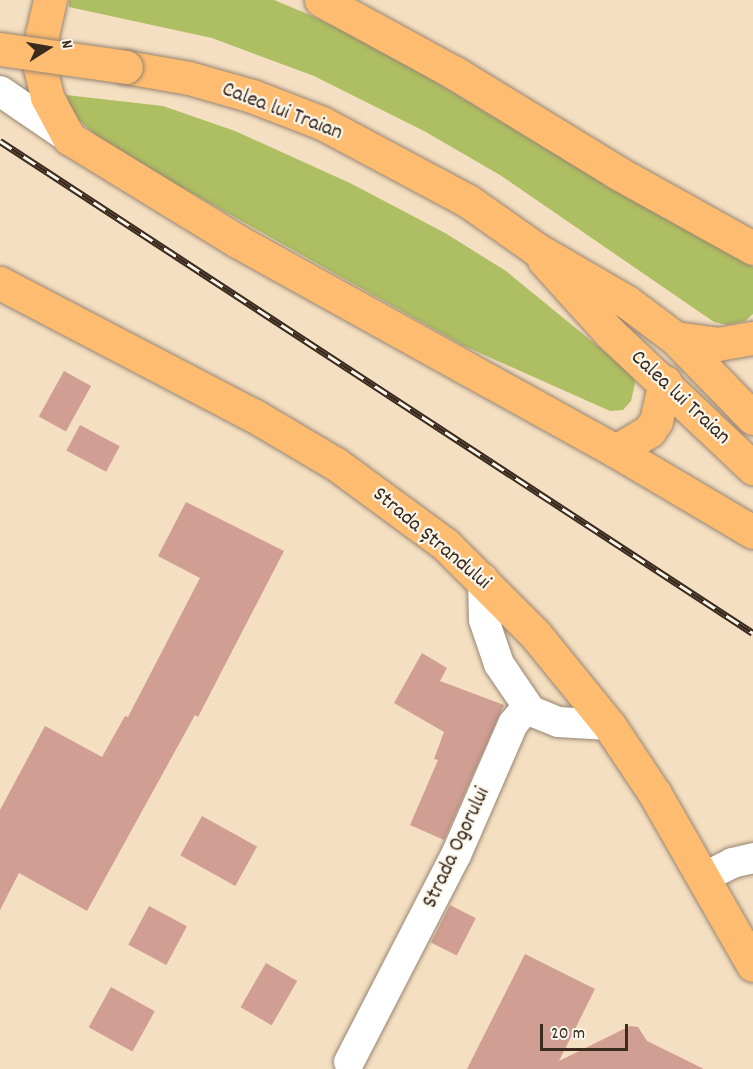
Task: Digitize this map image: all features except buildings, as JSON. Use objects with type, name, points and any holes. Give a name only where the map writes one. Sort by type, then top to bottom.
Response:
[{"type":"main road","points":[[50,0],[42,34],[40,68],[47,97],[69,138],[237,241],[616,451],[753,532]]},
{"type":"main road","points":[[321,0],[455,72],[618,173],[753,248]]},
{"type":"main road","name":"Calea lui Traian","points":[[0,49],[126,67],[241,93],[322,123],[468,201],[536,249],[588,277],[675,338],[753,418]]},
{"type":"main road","name":"Calea lui Traian","points":[[536,249],[569,291],[753,468]]},
{"type":"main road","name":"Strada Ștrandului","points":[[4,283],[253,415],[336,464],[445,544],[483,579],[535,634],[609,725],[655,794],[753,965]]},
{"type":"main road","points":[[675,338],[718,344],[753,338]]},
{"type":"main road","points":[[616,451],[649,431],[656,421],[666,382]]},
{"type":"street","points":[[0,91],[69,138]]},
{"type":"street","points":[[483,579],[484,620],[499,664],[531,711],[558,722],[609,725]]},
{"type":"street","name":"Strada Ogorului","points":[[349,1062],[456,855],[513,724],[522,713],[531,711]]},
{"type":"street","points":[[703,878],[732,863],[753,858]]},
{"type":"green space","points":[[69,0],[274,0],[310,15],[379,48],[580,169],[744,258],[753,267],[753,314],[745,321],[728,325],[714,322],[500,175],[424,131],[314,76],[212,38],[69,7]]},
{"type":"green space","points":[[66,95],[163,106],[235,131],[352,184],[445,233],[506,271],[632,374],[635,383],[631,401],[623,410],[610,411],[462,345],[108,146],[73,115]]},
{"type":"railway","points":[[0,141],[753,633]]}]
